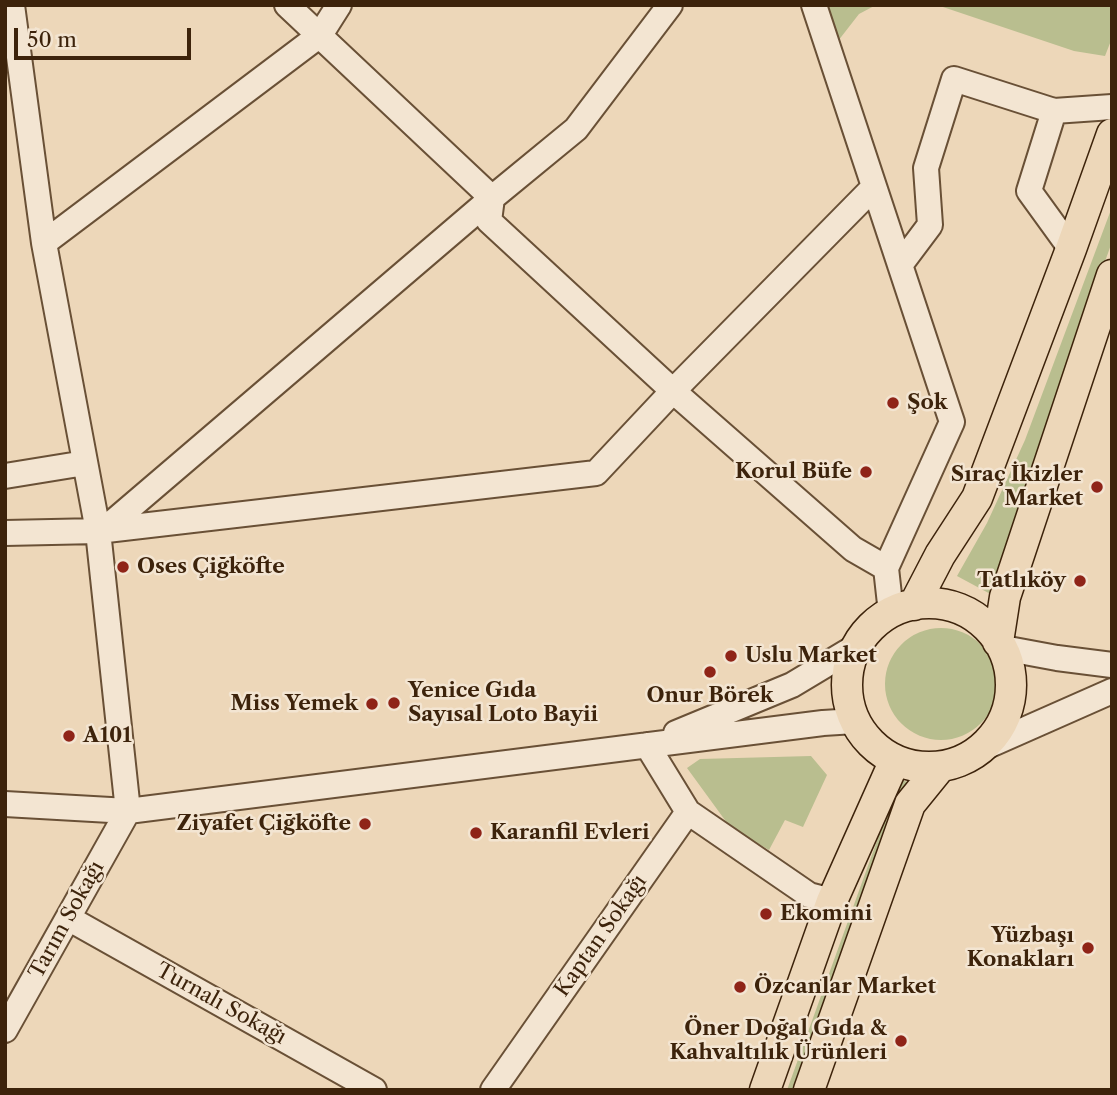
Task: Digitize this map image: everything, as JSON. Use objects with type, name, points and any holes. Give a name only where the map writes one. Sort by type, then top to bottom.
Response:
[{"type":"main road","points":[[902,609],[977,498],[1111,137]]},
{"type":"main road","points":[[1000,645],[1005,597],[1109,289]]},
{"type":"main road","points":[[938,604],[964,611],[986,626],[1000,645],[1011,674],[1010,701],[1000,727],[983,748],[962,761],[940,767],[917,767],[895,760],[871,744],[855,721],[847,693],[848,669],[857,646],[871,627],[902,609],[938,604]]},
{"type":"main road","points":[[765,1090],[832,901],[895,760]]},
{"type":"main road","points":[[814,1088],[911,804],[940,767]]},
{"type":"street","points":[[12,5],[44,243],[85,463],[102,530],[128,811]]},
{"type":"street","points":[[287,5],[492,198]]},
{"type":"street","points":[[44,243],[320,35],[339,5]]},
{"type":"street","points":[[102,530],[576,129],[670,5]]},
{"type":"street","points":[[814,5],[952,422],[886,568]]},
{"type":"street","points":[[900,265],[930,225],[926,168],[954,79],[1054,111],[1112,107]]},
{"type":"street","points":[[1054,111],[1028,191],[1071,249]]},
{"type":"street","points":[[5,533],[102,530],[596,473],[874,187]]},
{"type":"street","points":[[492,198],[489,221],[673,391],[853,549],[886,568],[902,609]]},
{"type":"street","points":[[5,476],[85,463]]},
{"type":"street","points":[[1000,645],[1057,658],[1112,665]]},
{"type":"street","points":[[647,745],[792,685],[857,646]]},
{"type":"street","points":[[983,748],[1112,691]]},
{"type":"street","points":[[5,804],[128,811],[855,721]]},
{"type":"street","points":[[647,745],[688,812],[809,895],[832,901]]},
{"type":"street","name":"Tarım Sokağı","points":[[5,1030],[128,811]]},
{"type":"street","name":"Kaptan Sokağı","points":[[493,1090],[688,812]]},
{"type":"street","name":"Turnalı Sokağı","points":[[68,918],[374,1090]]},
{"type":"green space","points":[[827,5],[876,5],[859,14],[838,41]]},
{"type":"green space","points":[[937,5],[1112,5],[1112,38],[1105,56],[1074,51]]},
{"type":"green space","points":[[1112,207],[1112,242],[1040,441],[996,597],[957,576],[987,523],[1025,440]]},
{"type":"green space","points":[[941,628],[962,633],[980,645],[992,663],[997,684],[992,705],[980,723],[962,735],[941,740],[920,735],[902,723],[890,705],[885,684],[890,663],[902,645],[920,633]]},
{"type":"green space","points":[[811,756],[827,775],[803,827],[785,820],[769,850],[730,827],[687,768],[700,759]]},
{"type":"green space","points":[[899,780],[914,783],[799,1090],[787,1090]]},
{"type":"place","name":"Şok","points":[[893,403]]},
{"type":"place","name":"Korul Büfe","points":[[866,472]]},
{"type":"place","name":"Sıraç İkizler Market","points":[[1097,487]]},
{"type":"place","name":"Oses Çiğköfte","points":[[123,567]]},
{"type":"place","name":"Tatlıköy","points":[[1080,581]]},
{"type":"place","name":"Uslu Market","points":[[731,656]]},
{"type":"place","name":"Onur Börek","points":[[710,672]]},
{"type":"place","name":"Yenice Gıda Sayısal Loto Bayii","points":[[394,703]]},
{"type":"place","name":"Miss Yemek","points":[[372,704]]},
{"type":"place","name":"A101","points":[[69,736]]},
{"type":"place","name":"Ziyafet Çiğköfte","points":[[365,824]]},
{"type":"place","name":"Karanfil Evleri","points":[[476,833]]},
{"type":"place","name":"Ekomini","points":[[766,914]]},
{"type":"place","name":"Yüzbaşı Konakları","points":[[1088,948]]},
{"type":"place","name":"Özcanlar Market","points":[[740,987]]},
{"type":"place","name":"Öner Doğal Gıda & Kahvaltılık Ürünleri","points":[[901,1041]]}]
